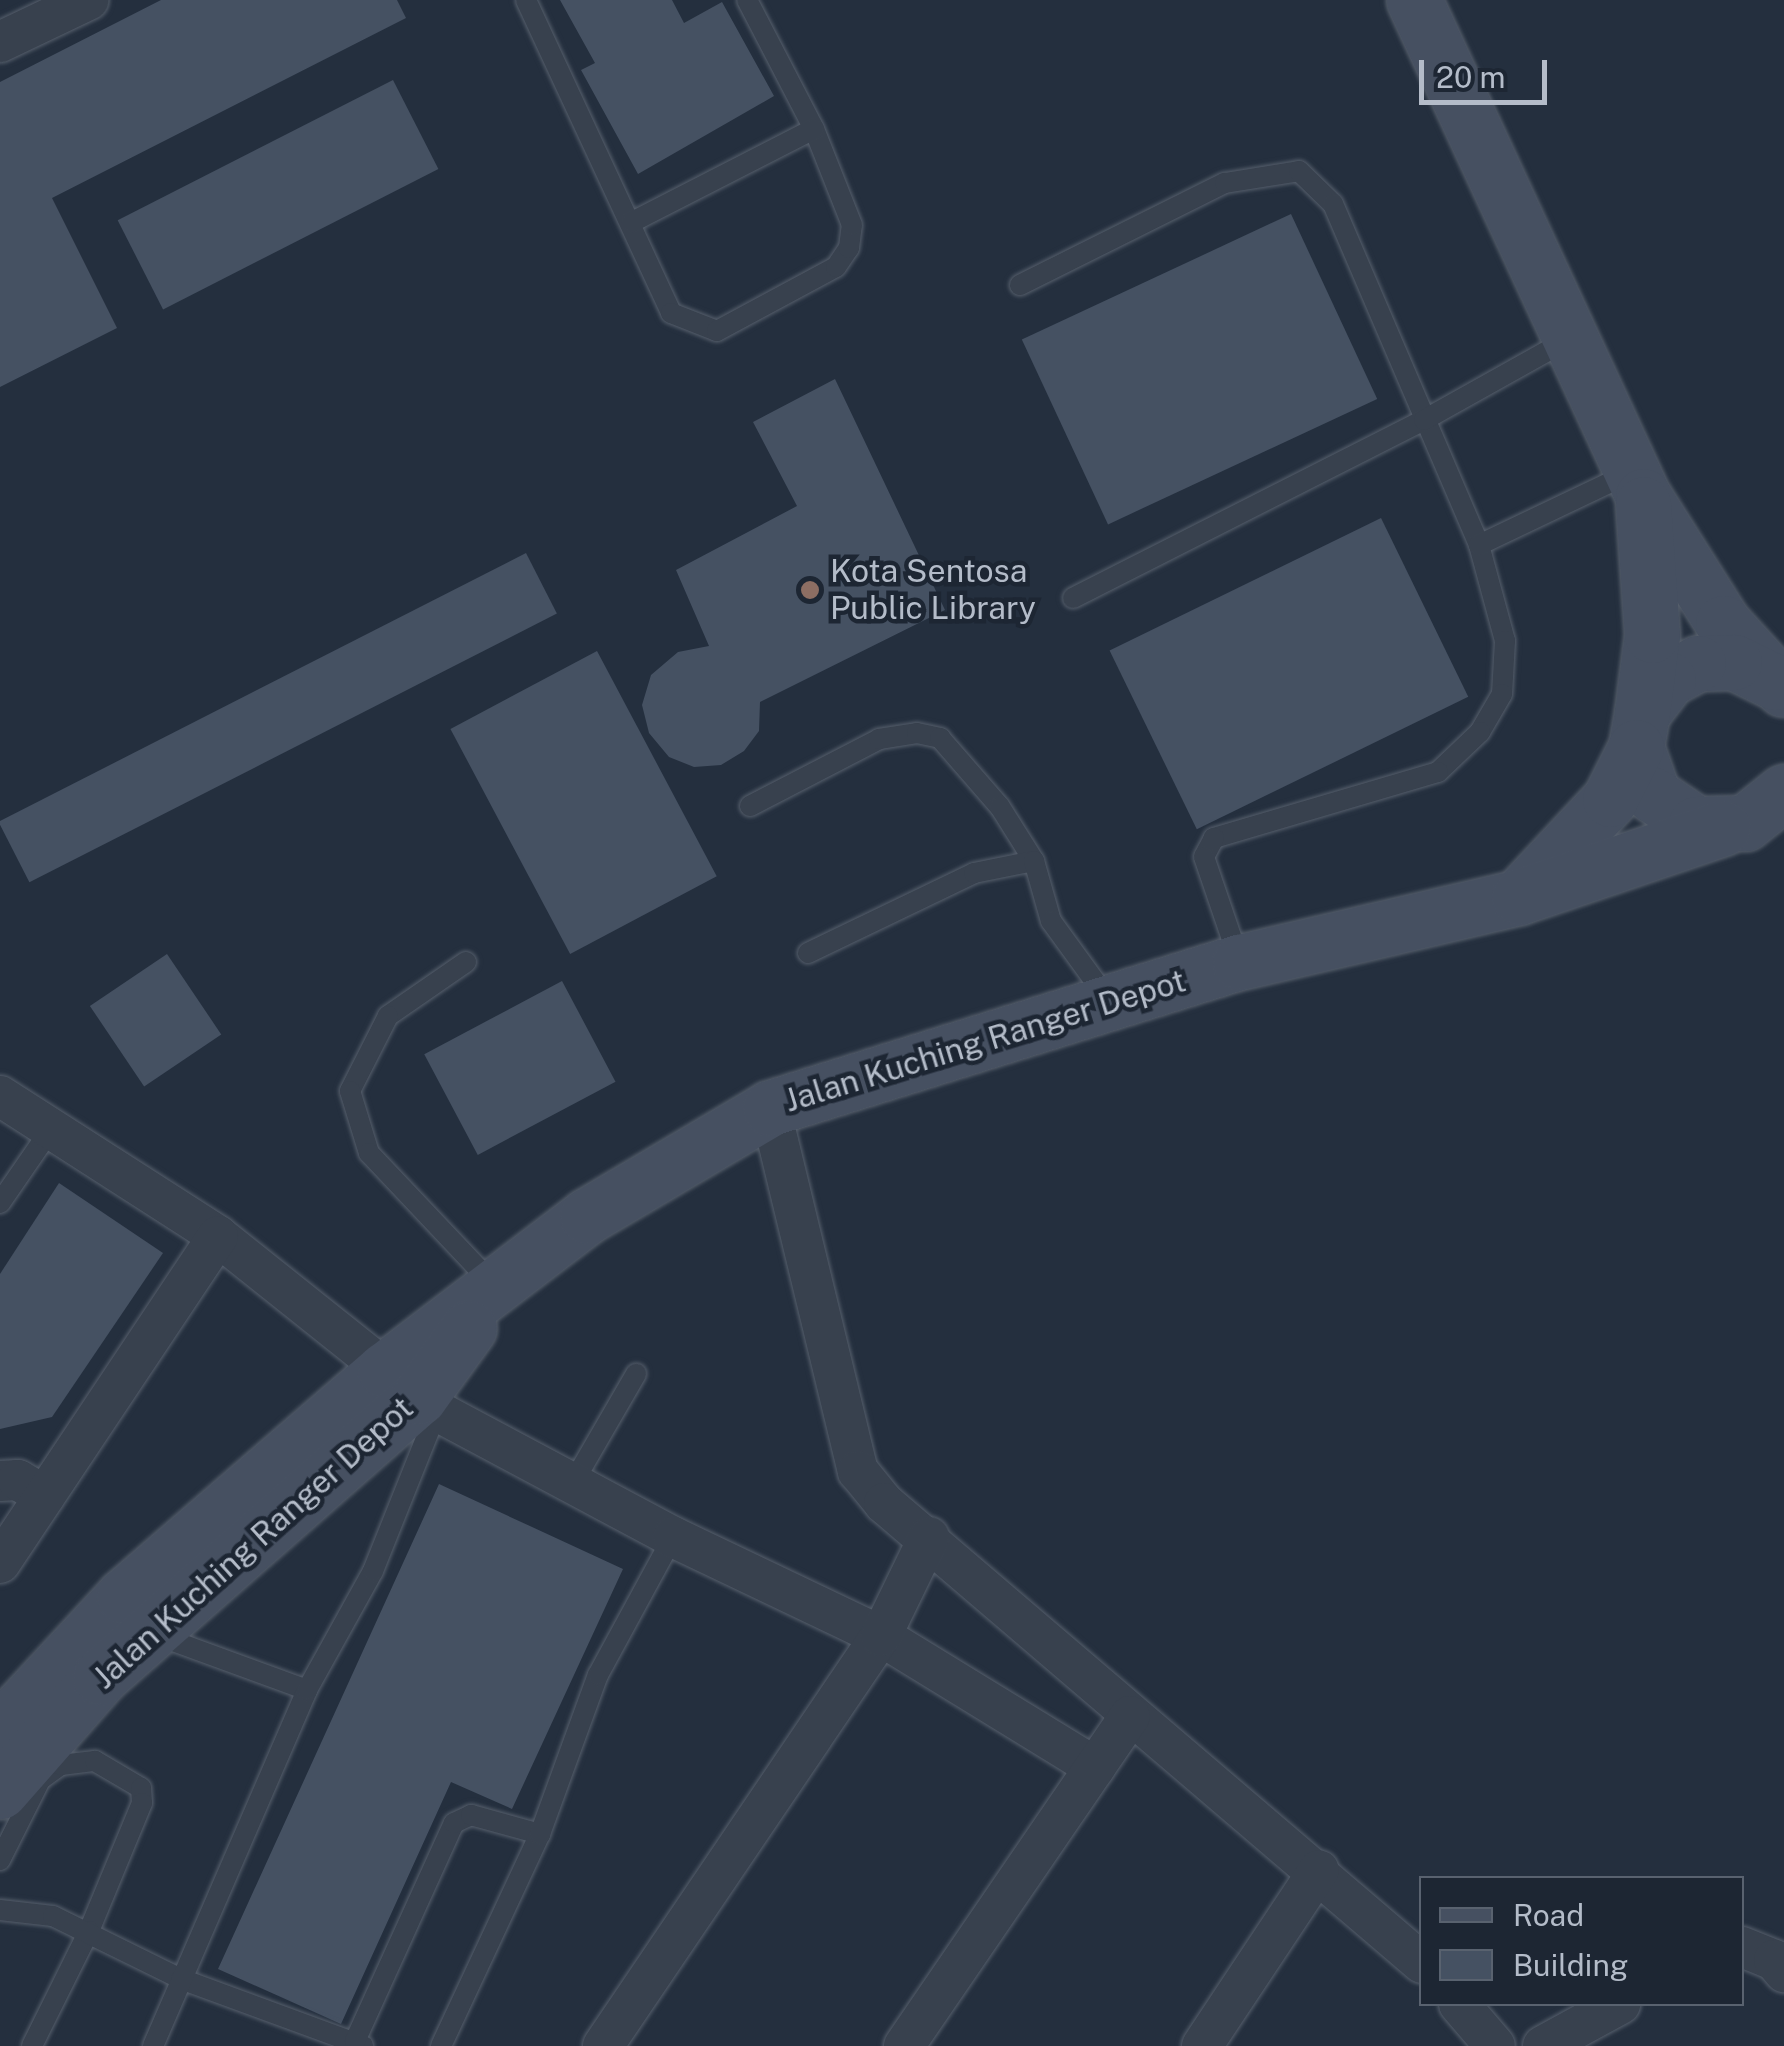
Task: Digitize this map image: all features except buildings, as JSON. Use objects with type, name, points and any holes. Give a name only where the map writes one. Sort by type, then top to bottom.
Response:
[{"type":"street","points":[[0,42],[88,0]]},
{"type":"street","points":[[1414,0],[1638,483],[1723,622],[1783,690]]},
{"type":"street","points":[[1638,483],[1652,636],[1639,730],[1652,795],[1675,815],[1723,828]]},
{"type":"street","points":[[1519,897],[1610,798],[1639,730],[1668,679],[1698,663],[1734,662],[1783,690]]},
{"type":"street","name":"Jalan Kuching Ranger Depot","points":[[0,1730],[414,1392],[498,1289],[587,1216],[770,1108],[1240,962],[1519,897],[1746,823],[1784,792]]},
{"type":"street","points":[[0,1096],[218,1236],[414,1392],[673,1536],[881,1636],[1096,1767]]},
{"type":"street","points":[[770,1108],[858,1470],[884,1503],[1130,1716],[1318,1870],[1419,1960]]},
{"type":"street","points":[[0,1563],[218,1236]]},
{"type":"street","points":[[0,1482],[18,1480],[45,1496]]},
{"type":"street","points":[[604,2046],[881,1636],[929,1538]]},
{"type":"street","name":"Jalan Kuching Ranger Depot","points":[[0,1791],[100,1677],[130,1625]]},
{"type":"street","points":[[904,2046],[1130,1716]]},
{"type":"street","points":[[1202,2046],[1318,1870]]},
{"type":"street","points":[[1744,1948],[1774,1960],[1784,1972]]},
{"type":"street","points":[[1461,2006],[1494,2046]]},
{"type":"street","points":[[1543,2046],[1616,2006]]},
{"type":"lane","points":[[526,0],[671,313],[717,331],[836,267],[849,248],[852,224],[814,129],[747,0]]},
{"type":"lane","points":[[632,222],[814,129]]},
{"type":"lane","points":[[1020,285],[1226,183],[1298,171],[1333,204],[1479,545],[1505,640],[1502,694],[1488,719],[1438,772],[1214,838],[1204,857],[1240,962]]},
{"type":"lane","points":[[1073,598],[1424,420],[1571,338]]},
{"type":"lane","points":[[1479,545],[1638,483]]},
{"type":"lane","points":[[750,806],[879,739],[917,732],[940,738],[1000,807],[1034,862],[1051,921],[1111,1004]]},
{"type":"lane","points":[[808,953],[1003,862],[1034,862]]},
{"type":"lane","points":[[466,962],[388,1016],[350,1092],[369,1154],[498,1289]]},
{"type":"lane","points":[[0,1203],[51,1129]]},
{"type":"lane","points":[[574,1482],[636,1374]]},
{"type":"lane","points":[[153,2046],[308,1690],[372,1570],[414,1392]]},
{"type":"lane","points":[[441,2046],[540,1834],[598,1675],[673,1536]]},
{"type":"lane","points":[[130,1625],[308,1690]]},
{"type":"lane","points":[[0,1860],[47,1772],[95,1761],[127,1774],[141,1788],[142,1803],[89,1930],[32,2046]]},
{"type":"lane","points":[[0,1910],[14,1907],[89,1930],[181,1979],[359,2043],[454,1823],[471,1815],[540,1834]]},
{"type":"place","name":"Kota Sentosa Public Library","points":[[810,590]]}]
